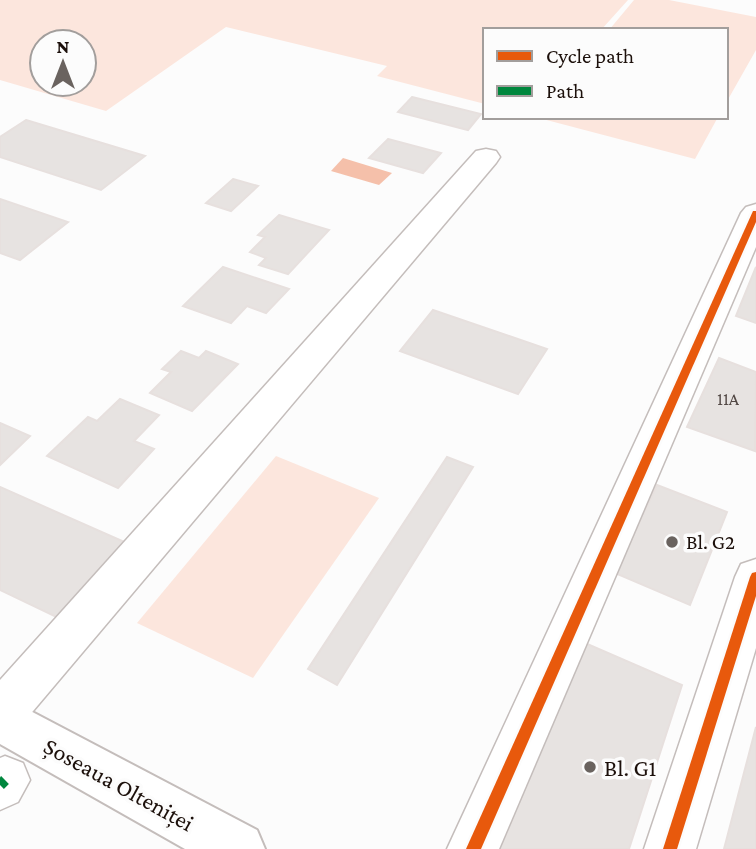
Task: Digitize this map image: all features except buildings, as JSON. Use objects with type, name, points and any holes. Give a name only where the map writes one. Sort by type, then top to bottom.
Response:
[{"type":"main road","name":"Șoseaua Olteniței","points":[[0,716],[237,849]]},
{"type":"street","points":[[0,716],[486,157]]},
{"type":"street","points":[[473,849],[756,213]]},
{"type":"street","points":[[670,849],[756,577]]},
{"type":"shaded area","points":[[0,0],[628,0],[603,28],[483,28],[483,103],[377,76],[387,66],[226,27],[106,111],[62,98],[98,98],[98,28],[28,28],[28,88],[0,80]]},
{"type":"shaded area","points":[[634,0],[669,0],[756,17],[756,50],[728,99],[728,28],[611,28]]},
{"type":"shaded area","points":[[543,119],[717,119],[695,159]]},
{"type":"shaded area","points":[[343,158],[392,173],[379,185],[331,171]]},
{"type":"shaded area","points":[[276,456],[379,498],[253,678],[137,623]]},
{"type":"marked path","points":[[0,785],[5,780]]},
{"type":"cycle path","points":[[473,849],[756,213]]},
{"type":"cycle path","points":[[670,849],[756,577]]},
{"type":"place","name":"Bl. G2","points":[[672,542]]},
{"type":"place","name":"Bl. G1","points":[[590,767]]}]
